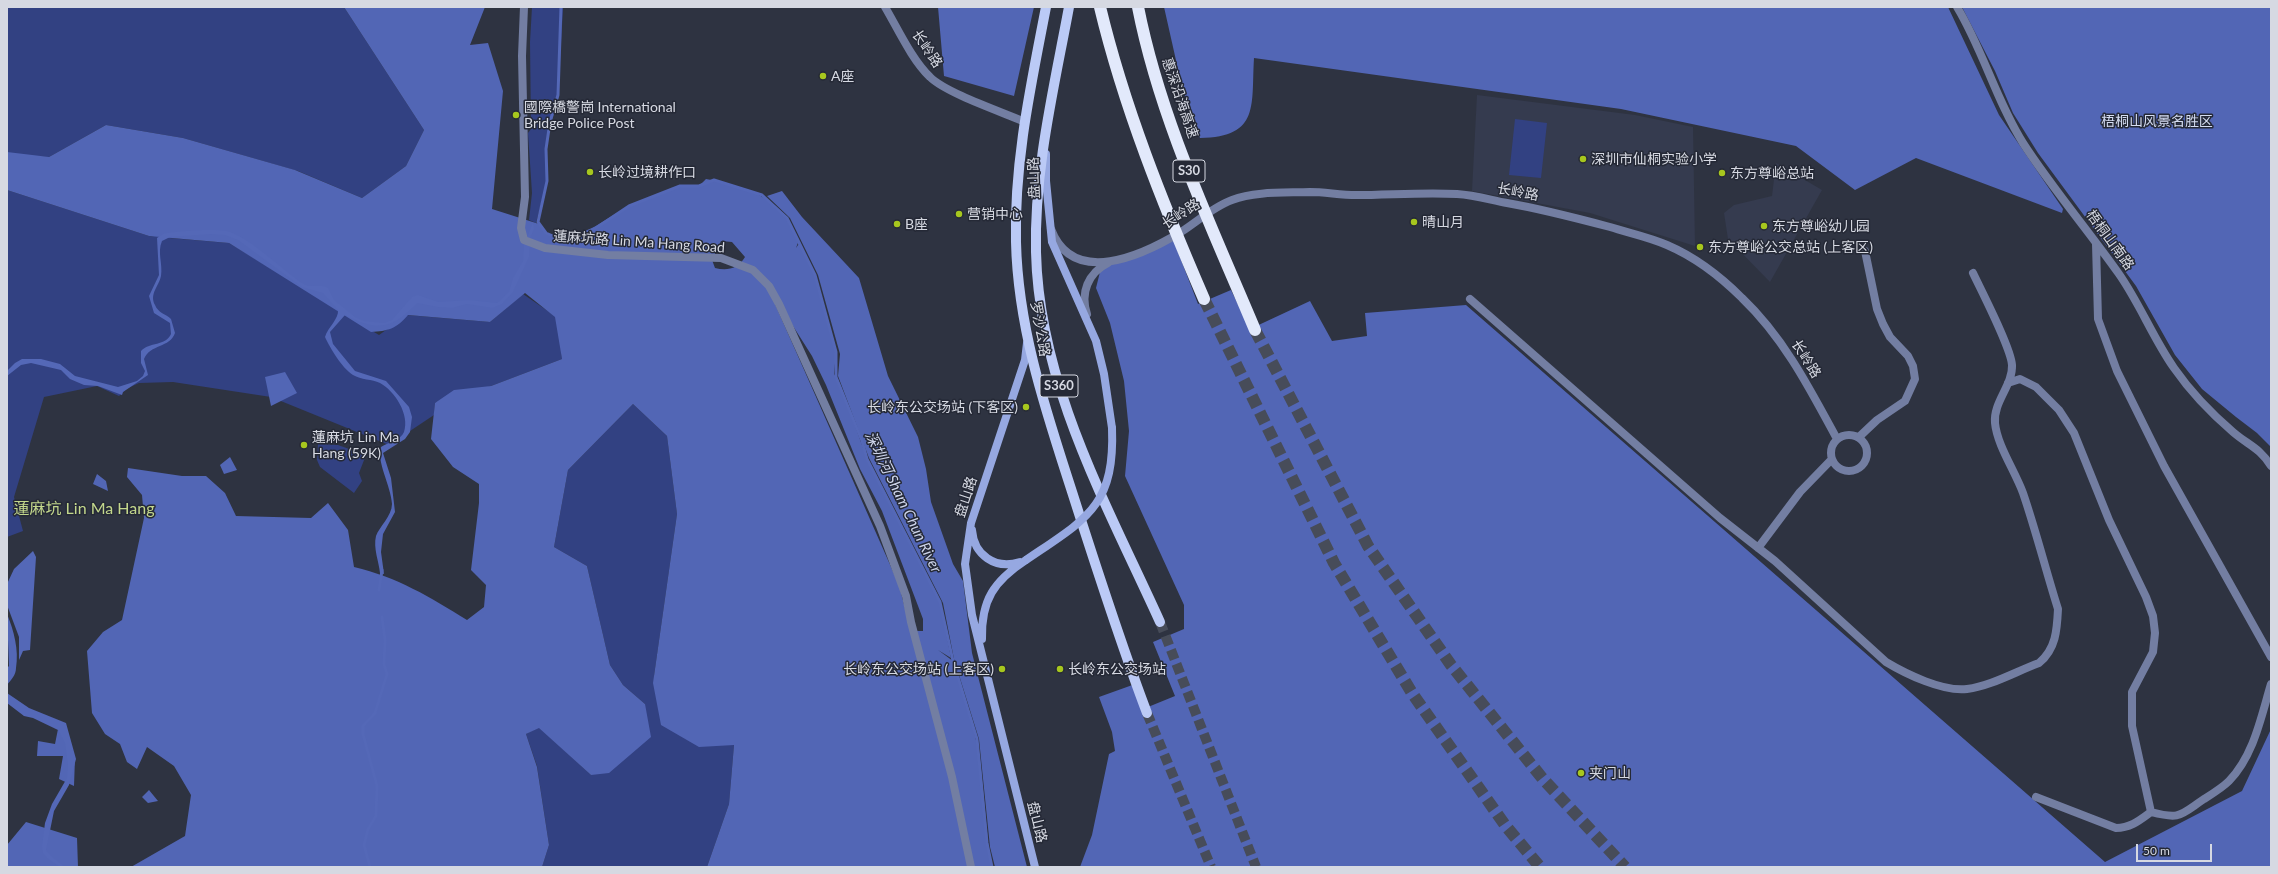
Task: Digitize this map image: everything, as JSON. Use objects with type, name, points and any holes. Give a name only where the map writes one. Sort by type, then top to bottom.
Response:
[{"type":"highway","name":"S30","points":[[1100,7],[1110,50],[1128,105],[1204,299]]},
{"type":"highway","name":"惠深沿海高速","points":[[1138,7],[1144,38],[1163,100],[1190,175],[1255,330]]},
{"type":"main road","name":"罗沙公路","points":[[1046,7],[1019,161],[1016,242],[1021,303],[1027,337],[1046,413],[1112,616],[1147,713]]},
{"type":"main road","name":"罗沙公路","points":[[1069,7],[1046,132],[1037,195],[1036,253],[1039,298],[1052,364],[1076,433],[1160,622]]},
{"type":"main road","name":"盘山路","points":[[985,668],[982,630],[986,603],[996,584],[1026,560],[1074,527],[1099,501],[1106,488],[1112,461],[1112,428],[1101,357],[1092,332],[1055,250],[1049,222],[1046,132]]},
{"type":"main road","name":"盘山路","points":[[1027,337],[1025,360],[971,523],[966,550],[966,579],[985,668],[1035,867]]},
{"type":"main road","points":[[971,523],[975,544],[984,557],[1005,565],[1026,560]]},
{"type":"street","name":"蓮麻坑路 Lin Ma Hang Road","points":[[524,7],[522,56],[525,197],[521,228],[528,242],[544,248],[608,256],[721,258],[754,270],[769,286],[779,304],[860,481],[906,596],[911,622],[952,777],[971,867]]},
{"type":"street","name":"长岭路","points":[[885,7],[920,65],[930,78],[943,87],[1025,122]]},
{"type":"street","name":"梧桐山南路","points":[[1957,7],[1975,42],[2006,112],[2023,143],[2133,296],[2175,368],[2194,392],[2229,428],[2264,455],[2271,466]]},
{"type":"street","name":"长岭路","points":[[1092,332],[1084,306],[1086,285],[1094,272],[1113,261],[1140,252],[1175,235],[1224,203],[1251,195],[1318,192],[1352,195],[1459,194],[1545,210],[1667,245],[1693,259],[1721,279],[1761,317],[1800,373],[1837,439]]},
{"type":"street","name":"长岭路","points":[[1049,222],[1060,246],[1071,257],[1086,261],[1113,261]]},
{"type":"street","points":[[2096,244],[2098,319],[2117,371],[2164,466],[2271,656]]},
{"type":"street","points":[[1859,437],[1877,420],[1905,401],[1915,379],[1913,366],[1908,356],[1890,337],[1877,309],[1865,251]]},
{"type":"street","points":[[1470,299],[1720,518],[1758,548],[1886,662],[1900,670],[1937,684],[1954,689],[1967,689],[2039,662],[2049,655],[2053,645],[2058,609],[2023,494],[1999,438],[1995,422],[1997,406],[2008,382],[2012,366],[2008,351],[1973,273]]},
{"type":"street","points":[[2008,382],[2020,379],[2036,388],[2059,410],[2074,433],[2109,520],[2146,597],[2153,616],[2155,633],[2153,652],[2132,692],[2132,726],[2151,812]]},
{"type":"street","points":[[1848,434],[1859,437],[1864,441],[1868,454],[1867,460],[1859,469],[1846,472],[1840,469],[1832,458],[1832,445],[1837,439],[1848,434]]},
{"type":"street","points":[[1758,548],[1800,492],[1832,458]]},
{"type":"street","points":[[2151,812],[2172,817],[2181,814],[2228,783],[2245,760],[2253,743],[2271,684]]},
{"type":"street","points":[[2036,797],[2116,828],[2125,828],[2135,824],[2151,812]]},
{"type":"shaded area","points":[[7,7],[344,7],[424,130],[406,166],[362,198],[298,171],[183,138],[106,125],[49,157],[10,156],[7,152]]},
{"type":"shaded area","points":[[532,7],[563,7],[558,95],[546,147],[547,181],[536,223],[529,220],[532,193],[528,133],[531,129],[530,42]]},
{"type":"shaded area","name":"深圳市仙桐实验小学","points":[[1477,95],[1635,115],[1693,127],[1695,246],[1590,213],[1472,191]]},
{"type":"shaded area","points":[[1515,119],[1547,123],[1541,178],[1509,175]]},
{"type":"shaded area","name":"东方尊峪幼儿园","points":[[1776,163],[1822,190],[1770,282],[1728,239],[1724,213],[1734,205],[1772,196]]},
{"type":"shaded area","points":[[7,190],[149,236],[163,233],[201,230],[221,230],[231,232],[252,244],[305,285],[322,286],[328,288],[334,300],[355,317],[364,321],[384,323],[392,320],[412,297],[418,295],[438,302],[469,300],[497,302],[509,292],[513,278],[523,261],[524,245],[530,248],[529,257],[513,292],[497,306],[492,308],[467,304],[452,308],[438,307],[420,302],[387,326],[378,327],[359,323],[379,335],[407,315],[490,322],[523,294],[558,318],[562,359],[491,386],[435,403],[434,415],[389,445],[271,397],[173,382],[139,383],[126,389],[119,396],[97,386],[44,397],[14,497],[23,531],[7,537]],"holes":[[[211,234],[225,235],[238,240],[302,287],[323,293],[338,309],[229,243],[170,238]]]},
{"type":"shaded area","points":[[533,222],[534,229],[530,238],[529,257],[513,292],[502,304],[492,308],[467,304],[452,308],[417,303],[400,318],[392,323],[384,325],[376,326],[366,324],[345,315],[330,332],[333,344],[355,371],[386,381],[409,407],[412,417],[410,432],[405,439],[383,453],[391,478],[395,512],[383,534],[381,552],[384,574],[380,573],[375,541],[376,536],[390,513],[392,504],[380,459],[380,453],[381,447],[397,439],[404,432],[405,418],[400,404],[386,387],[380,383],[353,375],[337,358],[325,337],[337,317],[338,310],[323,293],[302,287],[238,240],[225,235],[211,234],[170,237],[162,241],[160,249],[161,276],[153,297],[153,301],[158,310],[171,319],[175,333],[165,344],[155,348],[147,354],[144,359],[148,375],[123,392],[122,395],[98,386],[84,385],[70,379],[61,370],[31,363],[21,365],[7,376],[7,371],[15,363],[22,359],[41,359],[60,364],[75,376],[118,387],[137,381],[143,376],[145,371],[141,363],[141,351],[148,346],[169,338],[171,334],[170,323],[154,313],[149,296],[159,275],[157,238],[163,234],[197,230],[217,230],[230,232],[248,241],[305,285],[322,286],[328,288],[334,300],[355,317],[364,321],[384,323],[392,320],[412,297],[418,295],[438,302],[469,300],[497,303],[509,292],[513,278],[523,261],[524,245]]},
{"type":"shaded area","points":[[633,404],[667,436],[677,514],[654,676],[734,745],[729,804],[707,867],[542,867],[549,845],[537,766],[526,734],[539,727],[591,775],[645,704],[623,685],[610,665],[587,566],[554,547],[568,470]]},
{"type":"shaded area","points":[[318,444],[338,445],[366,455],[359,473],[362,481],[354,493],[320,467],[317,460]]},
{"type":"shaded area","points":[[33,551],[36,557],[30,650],[23,651],[19,660],[19,637],[7,605],[7,584],[14,569]]},
{"type":"shaded area","points":[[7,614],[14,634],[17,661],[15,673],[7,685],[7,668],[9,666]]},
{"type":"shaded area","points":[[7,693],[29,708],[66,723],[76,759],[69,785],[54,811],[46,850],[65,867],[60,867],[47,858],[43,853],[42,846],[45,823],[52,804],[67,778],[68,765],[65,743],[58,730],[33,718],[24,716],[7,703]]},
{"type":"green space","points":[[344,7],[485,7],[470,45],[488,43],[503,91],[492,209],[539,224],[546,233],[557,240],[586,232],[625,208],[680,186],[699,186],[706,179],[751,191],[771,202],[787,219],[799,240],[796,248],[800,242],[814,273],[836,352],[834,374],[840,384],[867,459],[940,602],[951,658],[938,650],[953,661],[971,717],[980,759],[989,852],[992,867],[707,867],[729,804],[734,745],[699,747],[661,725],[653,683],[677,514],[667,436],[633,404],[568,470],[554,547],[587,566],[610,665],[623,685],[645,704],[651,737],[609,773],[591,775],[539,728],[526,734],[537,767],[549,845],[542,867],[131,867],[185,836],[191,795],[174,766],[147,747],[137,769],[127,762],[120,744],[105,734],[92,713],[87,651],[103,632],[122,620],[144,518],[142,495],[127,477],[128,468],[182,476],[206,476],[225,493],[236,516],[311,518],[328,503],[348,530],[354,567],[385,576],[399,582],[440,603],[467,620],[484,607],[486,585],[471,570],[479,503],[479,484],[453,467],[431,439],[435,403],[454,390],[491,386],[562,359],[555,317],[525,293],[490,322],[408,315],[396,326],[382,331],[371,332],[229,243],[149,236],[7,190],[7,152],[49,157],[106,125],[183,138],[295,170],[362,198],[406,166],[424,130]],"holes":[[[721,241],[732,242],[745,257],[736,267],[728,269],[715,268],[712,260]],[[775,304],[779,304],[812,356],[826,385],[860,469],[882,511],[923,619],[923,631],[916,631],[909,624],[899,585]]]},
{"type":"green space","points":[[938,7],[1034,7],[1014,96],[944,76]]},
{"type":"green space","points":[[1164,7],[1948,7],[1999,115],[2063,209],[2062,213],[1916,158],[1855,190],[1796,146],[1621,109],[1254,58],[1252,103],[1249,115],[1243,124],[1234,132],[1220,136],[1200,138],[1182,87]]},
{"type":"green space","name":"梧桐山风景名胜区","points":[[1962,7],[2271,7],[2271,447],[2257,433],[2202,389],[2175,355],[2136,286],[2038,153],[2013,113],[1995,71]]},
{"type":"green space","points":[[782,191],[802,217],[859,278],[888,376],[918,437],[926,469],[931,502],[953,564],[963,581],[972,653],[1027,867],[995,867],[990,847],[979,739],[954,659],[943,603],[869,458],[838,376],[840,354],[818,275],[790,218],[767,196]]},
{"type":"green space","points":[[1173,239],[1198,304],[1231,290],[1250,329],[1310,301],[1332,341],[1367,336],[1365,313],[1466,305],[2105,862],[2242,791],[2271,729],[2271,867],[1080,867],[1092,835],[1109,754],[1115,751],[1112,732],[1099,697],[1138,683],[1148,707],[1175,696],[1153,642],[1184,629],[1184,605],[1125,476],[1129,431],[1124,381],[1110,323],[1096,288],[1100,272],[1109,265]]},
{"type":"green space","points":[[285,372],[297,393],[271,406],[265,377]]},
{"type":"green space","points":[[230,457],[237,470],[224,474],[220,465]]},
{"type":"green space","points":[[97,474],[106,481],[108,491],[93,484]]},
{"type":"green space","points":[[58,729],[75,758],[74,786],[59,779],[63,756],[37,756],[38,741],[55,744]]},
{"type":"green space","points":[[149,790],[158,801],[148,803],[142,797]]},
{"type":"green space","points":[[26,822],[77,838],[78,867],[7,867],[7,845]]},
{"type":"waterway","name":"深圳河 Sham Chun River","points":[[561,7],[558,95],[550,122],[546,149],[547,181],[538,222],[546,233],[555,237],[575,237],[596,228],[629,206],[680,186],[699,186],[714,180],[762,195],[787,218],[815,275],[836,352],[836,377],[862,441],[867,459],[940,602],[953,661],[977,739],[987,843],[992,867]]},
{"type":"waterway","points":[[379,590],[382,570]]},
{"type":"waterway","points":[[370,867],[364,845],[368,829],[376,816],[377,786],[363,734],[363,726],[375,713],[387,674],[384,664],[385,640],[382,617]]},
{"type":"tunnel","points":[[1204,299],[1334,563],[1412,693],[1505,825],[1540,867]]},
{"type":"tunnel","points":[[1255,330],[1368,546],[1451,665],[1543,779],[1625,867]]},
{"type":"tunnel","points":[[1160,622],[1256,867]]},
{"type":"tunnel","points":[[1147,713],[1211,867]]},
{"type":"place","name":"A座","points":[[823,76]]},
{"type":"place","name":"國際橋警崗 International Bridge Police Post","points":[[516,115]]},
{"type":"place","name":"深圳市仙桐实验小学","points":[[1583,159]]},
{"type":"place","name":"长岭过境耕作口","points":[[590,172]]},
{"type":"place","name":"东方尊峪总站","points":[[1722,173]]},
{"type":"place","name":"营销中心","points":[[959,214]]},
{"type":"place","name":"晴山月","points":[[1414,222]]},
{"type":"place","name":"B座","points":[[897,224]]},
{"type":"place","name":"东方尊峪幼儿园","points":[[1764,226]]},
{"type":"place","name":"东方尊峪公交总站 (上客区)","points":[[1700,247]]},
{"type":"place","name":"长岭东公交场站 (下客区)","points":[[1026,407]]},
{"type":"place","name":"蓮麻坑 Lin Ma Hang (59K)","points":[[304,445]]},
{"type":"place","name":"长岭东公交场站 (上客区)","points":[[1002,669]]},
{"type":"place","name":"长岭东公交场站","points":[[1060,669]]},
{"type":"place","name":"夹门山","points":[[1581,773]]},
{"type":"district","name":"蓮麻坑 Lin Ma Hang","points":[[84,509]]}]
